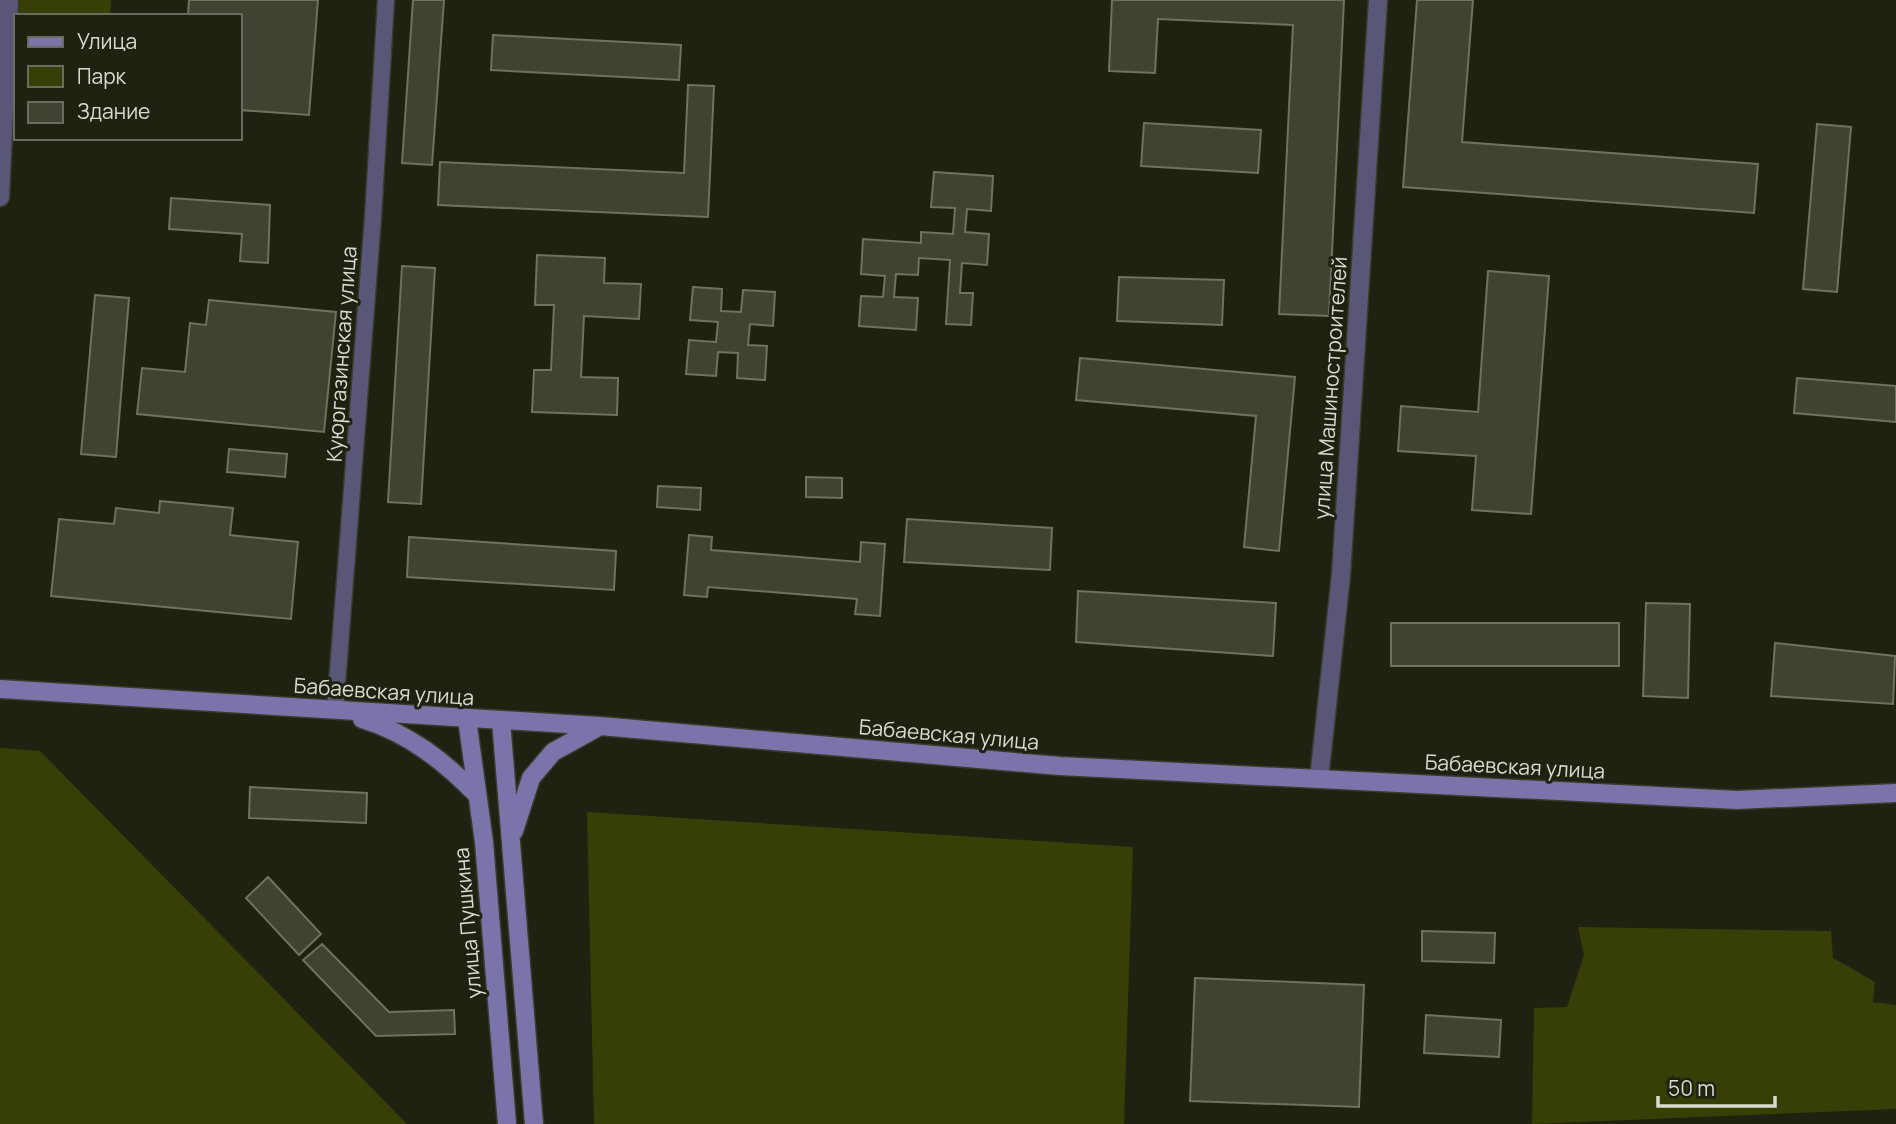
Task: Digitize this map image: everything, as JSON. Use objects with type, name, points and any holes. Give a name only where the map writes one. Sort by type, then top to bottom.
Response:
[{"type":"main road","name":"Бабаевская улица","points":[[0,689],[600,726],[1060,766],[1737,800],[1896,793]]},
{"type":"main road","points":[[335,710],[381,725],[414,742],[448,766],[477,795]]},
{"type":"main road","name":"улица Пушкина","points":[[467,719],[485,855],[507,1124]]},
{"type":"main road","points":[[501,721],[534,1124]]},
{"type":"main road","points":[[511,841],[531,778],[553,752],[600,726]]},
{"type":"street","points":[[0,197],[9,0]]},
{"type":"street","name":"Куюргазинская улица","points":[[335,710],[373,217],[386,0]]},
{"type":"street","name":"улица Машиностроителей","points":[[1319,779],[1341,575],[1378,0]]},
{"type":"green space","points":[[19,0],[111,0],[110,14],[18,14]]},
{"type":"green space","points":[[0,748],[40,751],[407,1124],[0,1124]]},
{"type":"green space","points":[[587,812],[1133,847],[1124,1124],[594,1124]]},
{"type":"green space","points":[[1578,927],[1831,931],[1833,958],[1875,982],[1873,1002],[1896,1005],[1896,1109],[1532,1124],[1534,1008],[1567,1007],[1584,955]]},
{"type":"building","points":[[189,0],[318,0],[309,115],[242,110],[242,14],[188,14]]},
{"type":"building","points":[[413,0],[444,0],[432,165],[402,163]]},
{"type":"building","points":[[1112,0],[1344,0],[1329,316],[1279,314],[1293,25],[1158,19],[1155,73],[1109,71]]},
{"type":"building","points":[[1417,0],[1473,0],[1462,142],[1758,164],[1754,213],[1403,187]]},
{"type":"building","points":[[493,35],[681,45],[679,80],[491,70]]},
{"type":"building","points":[[688,85],[714,86],[708,217],[438,205],[440,162],[684,173]]},
{"type":"building","points":[[1144,123],[1261,130],[1258,173],[1141,166]]},
{"type":"building","points":[[1817,124],[1851,127],[1837,292],[1803,289]]},
{"type":"building","points":[[934,172],[993,176],[991,211],[967,209],[965,232],[989,234],[987,265],[962,263],[960,293],[973,293],[971,325],[946,324],[950,260],[919,258],[918,275],[896,274],[894,297],[918,298],[916,330],[859,326],[861,296],[883,297],[885,276],[861,274],[863,239],[921,243],[921,232],[953,234],[955,208],[931,207]]},
{"type":"building","points":[[171,198],[270,205],[268,263],[240,261],[242,234],[169,229]]},
{"type":"building","points":[[537,255],[605,258],[604,283],[641,284],[639,319],[584,316],[581,377],[618,378],[617,415],[532,412],[534,370],[551,370],[554,305],[535,305]]},
{"type":"building","points":[[402,266],[435,268],[421,504],[388,502]]},
{"type":"building","points":[[1488,271],[1549,276],[1531,514],[1472,510],[1476,456],[1398,451],[1401,406],[1478,412]]},
{"type":"building","points":[[1119,277],[1224,280],[1222,325],[1117,321]]},
{"type":"building","points":[[693,287],[722,289],[721,311],[741,312],[743,290],[775,292],[773,326],[750,324],[748,345],[767,346],[765,380],[737,378],[738,353],[718,352],[716,376],[686,374],[689,340],[716,342],[718,322],[690,320]]},
{"type":"building","points":[[95,295],[129,298],[116,457],[81,454]]},
{"type":"building","points":[[209,300],[336,312],[324,432],[137,414],[142,368],[185,372],[190,323],[206,325]]},
{"type":"building","points":[[1080,358],[1295,377],[1279,551],[1244,547],[1256,416],[1076,400]]},
{"type":"building","points":[[1797,378],[1896,386],[1896,422],[1794,413]]},
{"type":"building","points":[[229,449],[287,454],[285,477],[227,472]]},
{"type":"building","points":[[806,477],[842,478],[842,498],[806,497]]},
{"type":"building","points":[[658,486],[701,488],[700,510],[657,507]]},
{"type":"building","points":[[160,501],[233,508],[230,535],[298,542],[291,619],[51,596],[59,519],[114,524],[116,508],[159,513]]},
{"type":"building","points":[[907,519],[1052,528],[1050,570],[904,562]]},
{"type":"building","points":[[689,535],[712,537],[711,550],[860,562],[861,542],[885,544],[880,616],[855,614],[857,599],[708,587],[707,597],[684,595]]},
{"type":"building","points":[[409,537],[616,551],[614,590],[407,577]]},
{"type":"building","points":[[1078,591],[1276,603],[1273,656],[1076,642]]},
{"type":"building","points":[[1646,603],[1690,604],[1688,698],[1643,696]]},
{"type":"building","points":[[1391,623],[1619,623],[1619,666],[1391,666]]},
{"type":"building","points":[[1775,643],[1895,656],[1893,704],[1771,696]]},
{"type":"building","points":[[250,787],[367,793],[366,823],[249,818]]},
{"type":"building","points":[[268,877],[321,934],[299,955],[246,898]]},
{"type":"building","points":[[1422,931],[1495,933],[1494,963],[1422,961]]},
{"type":"building","points":[[322,944],[389,1012],[454,1010],[455,1034],[376,1036],[303,960]]},
{"type":"building","points":[[1195,978],[1364,985],[1359,1107],[1190,1101]]},
{"type":"building","points":[[1426,1015],[1501,1020],[1499,1057],[1424,1053]]}]
